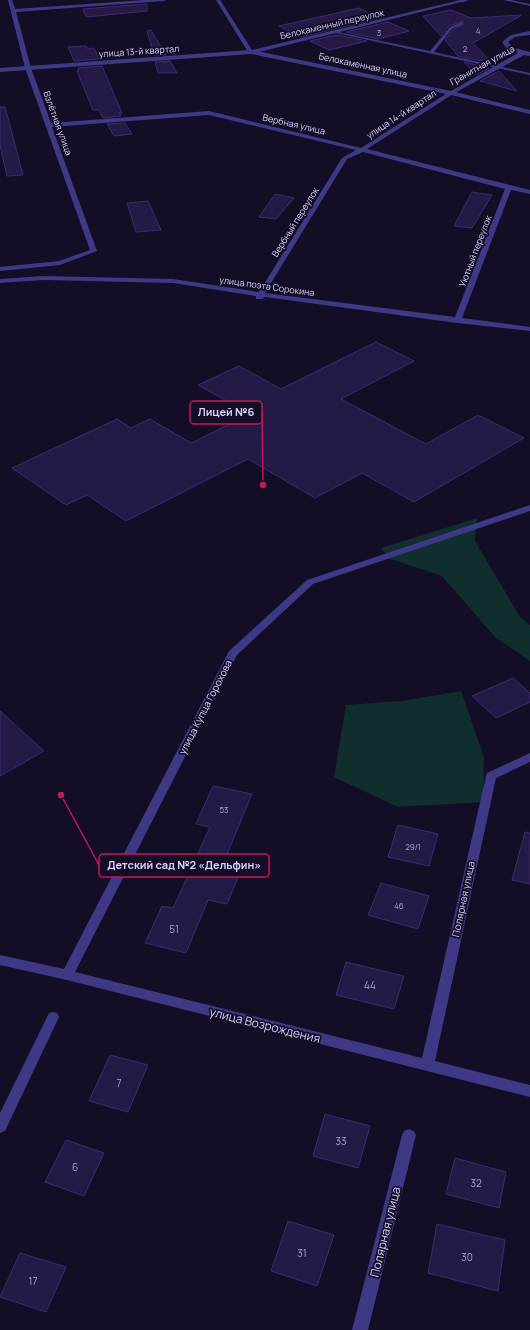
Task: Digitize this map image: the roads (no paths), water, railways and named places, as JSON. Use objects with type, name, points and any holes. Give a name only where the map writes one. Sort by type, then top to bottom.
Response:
[{"type":"street","name":"Взлётная улица","points":[[0,269],[60,263],[94,251],[28,68],[10,0]]},
{"type":"street","points":[[13,11],[164,0]]},
{"type":"street","points":[[218,0],[251,52]]},
{"type":"street","name":"Белокаменный переулок","points":[[251,52],[464,0]]},
{"type":"street","name":"Гранитная улица","points":[[530,33],[513,35],[505,42],[506,46],[523,53],[530,54]]},
{"type":"street","name":"улица 13-й квартал","points":[[0,70],[251,52]]},
{"type":"street","name":"Белокаменная улица","points":[[251,52],[451,93],[530,112]]},
{"type":"street","name":"Гранитная улица","points":[[451,93],[523,53]]},
{"type":"street","name":"улица 14-й квартал","points":[[362,150],[451,93]]},
{"type":"street","name":"Вербная улица","points":[[49,125],[209,114],[530,192]]},
{"type":"street","name":"Вербный переулок","points":[[277,297],[259,297],[345,158],[362,150]]},
{"type":"street","name":"Уютный переулок","points":[[457,321],[509,188]]},
{"type":"street","name":"улица поэта Сорокина","points":[[0,281],[44,278],[173,281],[277,297],[457,321],[530,329]]},
{"type":"street","name":"улица Купца Горохова","points":[[67,975],[233,653],[310,582],[530,508]]},
{"type":"street","name":"Полярная улица","points":[[427,1066],[491,776],[530,757]]},
{"type":"street","name":"улица Возрождения","points":[[0,960],[67,975],[530,1091]]},
{"type":"street","points":[[0,1127],[53,1017]]},
{"type":"street","name":"Полярная улица","points":[[360,1330],[409,1135]]},
{"type":"lane","points":[[508,0],[530,5]]},
{"type":"lane","points":[[430,53],[451,28],[462,23]]},
{"type":"lane","points":[[333,32],[530,74]]},
{"type":"place","name":"Лицей №6","points":[[263,485]]},
{"type":"place","name":"Детский сад №2 «Дельфин»","points":[[61,795]]}]
